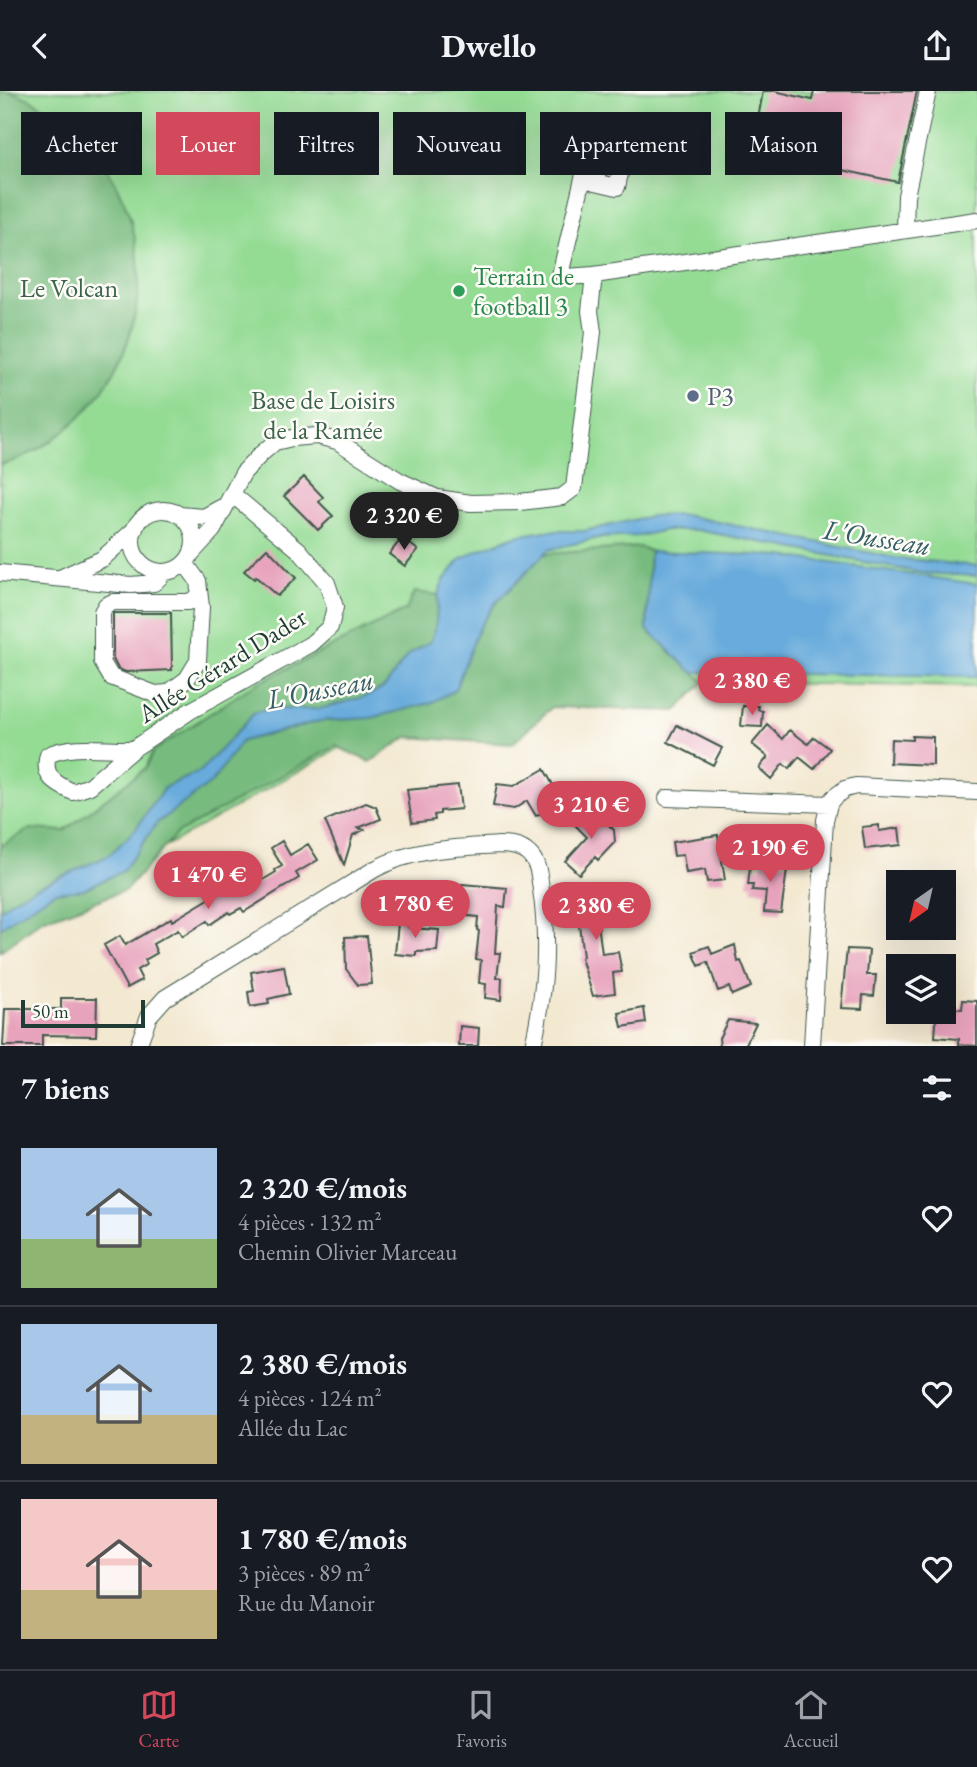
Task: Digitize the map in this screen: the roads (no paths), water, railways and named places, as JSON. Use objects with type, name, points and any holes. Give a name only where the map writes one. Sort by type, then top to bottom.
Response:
[{"type":"street","points":[[905,230],[906,196],[928,91]]},
{"type":"street","points":[[583,179],[561,271],[566,277],[977,220]]},
{"type":"street","points":[[135,529],[132,547],[135,555],[147,568],[173,571],[189,558],[213,530],[243,473],[261,454],[275,442],[317,436],[337,442],[400,481],[438,498],[471,503],[520,502],[562,497],[574,488],[593,332],[590,311],[594,275]]},
{"type":"street","points":[[179,515],[204,517],[229,500]]},
{"type":"street","name":"Allée Gérard Dader","points":[[133,750],[59,750],[48,755],[45,766],[50,777],[73,792],[90,786],[133,750],[190,711],[311,643],[330,627],[335,607],[327,583],[299,550],[229,500]]},
{"type":"street","points":[[60,577],[102,559],[135,529],[142,518],[153,512],[171,511],[186,520],[194,536],[189,558],[198,582],[201,607],[198,661],[187,679],[167,693],[155,694],[111,677],[102,662],[102,612],[106,605],[113,602],[188,602],[195,599],[199,592]]},
{"type":"street","points":[[0,573],[60,577],[104,584],[147,585],[154,583],[164,572]]},
{"type":"street","points":[[812,1046],[818,915],[825,820],[829,804],[845,789],[856,786],[977,792]]},
{"type":"street","points":[[667,798],[829,804]]},
{"type":"street","points":[[138,1046],[149,1016],[165,998],[382,866],[415,853],[513,845],[531,855],[538,869],[545,914],[546,963],[543,999],[533,1046]]},
{"type":"water","points":[[684,515],[895,558],[977,566],[977,576],[921,573],[697,530],[666,530],[639,536],[598,538],[548,550],[493,606],[479,627],[455,690],[431,703],[371,718],[320,721],[242,741],[212,782],[157,823],[123,871],[84,889],[54,892],[0,928],[0,910],[14,899],[108,856],[134,831],[165,787],[200,772],[254,713],[267,709],[319,709],[357,699],[385,686],[408,655],[431,641],[436,623],[438,595],[443,581],[460,560],[515,536],[545,531],[584,531],[651,516]]},
{"type":"water","points":[[650,551],[783,556],[977,584],[977,677],[692,672],[647,629]]},
{"type":"place","name":"Terrain de football 3","points":[[459,291]]},
{"type":"place","name":"P3","points":[[693,396]]},
{"type":"park label","name":"Le Volcan","points":[[69,288]]},
{"type":"park label","name":"Base de Loisirs de la Ramée","points":[[323,414]]},
{"type":"water label","name":"L'Ousseau","points":[[877,537]]},
{"type":"water label","name":"L'Ousseau","points":[[320,689]]}]
